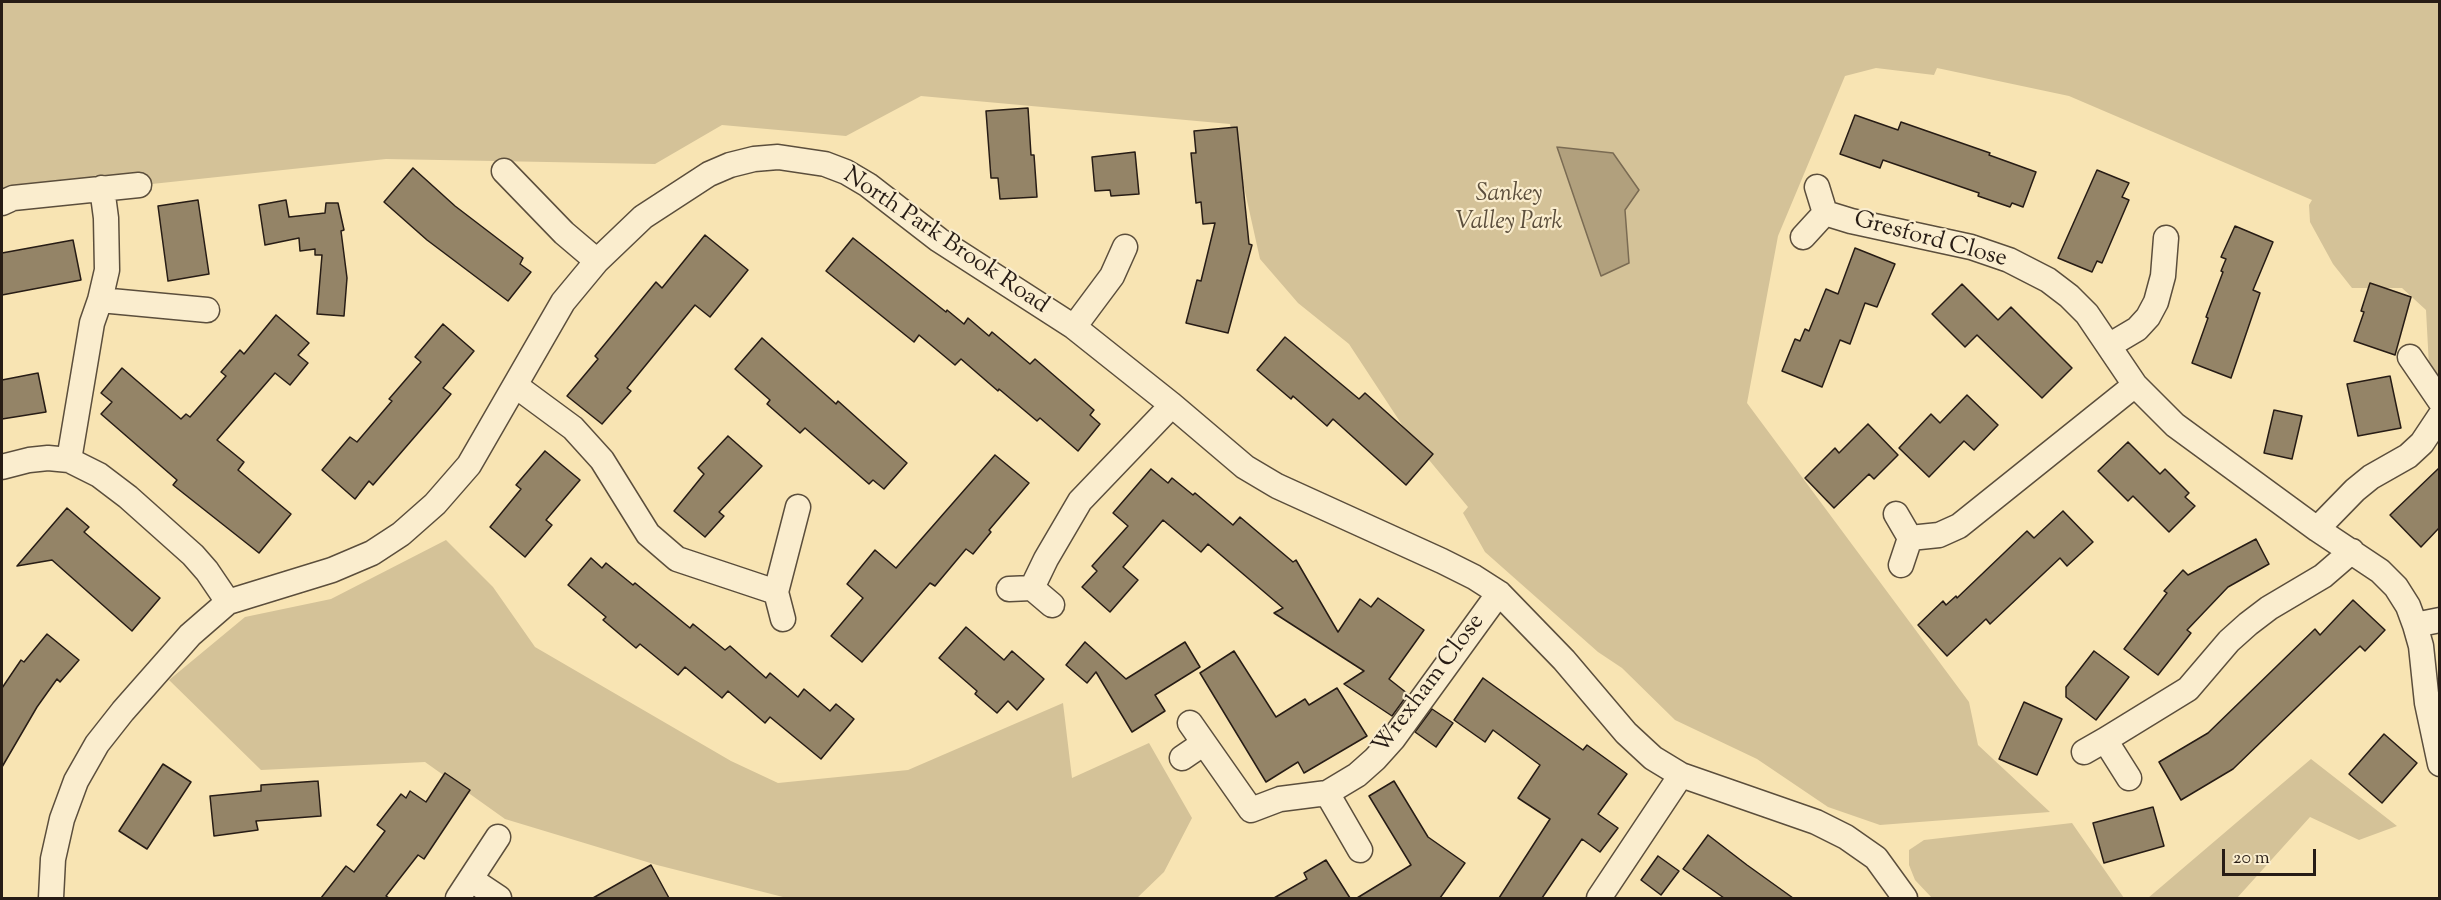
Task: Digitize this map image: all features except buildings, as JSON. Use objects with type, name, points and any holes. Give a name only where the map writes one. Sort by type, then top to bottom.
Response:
[{"type":"street","name":"North Park Brook Road","points":[[51,898],[53,859],[62,819],[76,781],[97,744],[190,635],[228,602],[332,570],[372,553],[401,534],[435,504],[469,465],[563,302],[597,261],[643,217],[709,174],[730,165],[754,159],[800,158],[846,172],[867,185],[939,240],[1074,327],[1245,467],[1277,486],[1316,504]]},
{"type":"street","points":[[504,171],[564,233],[597,261]]},
{"type":"street","points":[[2,203],[13,198],[139,185]]},
{"type":"street","name":"Gresford Close","points":[[1817,187],[1826,213]]},
{"type":"street","points":[[69,460],[92,323],[107,270],[106,219],[102,188]]},
{"type":"street","name":"Gresford Close","points":[[1803,237],[1826,213]]},
{"type":"street","name":"Gresford Close","points":[[1826,213],[1851,221],[1971,247],[2009,260],[2048,280],[2087,314],[2135,385],[2175,424],[2317,529],[2380,571],[2396,587],[2408,606],[2415,625],[2421,646],[2427,703],[2439,764]]},
{"type":"street","points":[[2110,345],[2137,329],[2148,317],[2156,302],[2163,276],[2166,238]]},
{"type":"street","name":"North Park Brook Road","points":[[1074,327],[1112,276],[1125,246]]},
{"type":"street","points":[[100,300],[207,310]]},
{"type":"street","points":[[2410,357],[2439,401]]},
{"type":"street","points":[[1910,538],[1939,535],[1959,526],[2135,385]]},
{"type":"street","points":[[516,386],[573,428],[602,460],[648,534],[677,559],[776,592]]},
{"type":"street","points":[[1052,605],[1021,589],[1046,558],[1080,501],[1172,405]]},
{"type":"street","points":[[2317,529],[2371,477],[2408,456],[2422,443],[2439,416]]},
{"type":"street","points":[[2,467],[48,458],[69,460],[99,475],[128,497],[185,548],[207,571],[228,602]]},
{"type":"street","name":"Wrexham Close","points":[[1316,504],[1442,561],[1499,593],[1564,660],[1626,733],[1653,758],[1682,775],[1816,822],[1846,837],[1876,858],[1905,898]]},
{"type":"street","points":[[783,619],[776,592],[798,507]]},
{"type":"street","points":[[1896,514],[1910,538],[1901,565]]},
{"type":"street","points":[[2084,752],[2188,689],[2229,641],[2248,624],[2269,608],[2323,576],[2352,551]]},
{"type":"street","name":"Wrexham Close","points":[[1190,723],[1251,810],[1280,799],[1327,793],[1357,775],[1394,739],[1499,593]]},
{"type":"street","points":[[2415,625],[2439,620]]},
{"type":"street","points":[[2105,740],[2128,778]]},
{"type":"street","points":[[1182,758],[1204,743]]},
{"type":"street","points":[[1599,898],[1682,775]]},
{"type":"street","points":[[1327,793],[1360,850]]},
{"type":"street","points":[[498,837],[465,889],[499,898]]},
{"type":"green space","name":"Sankey Valley Park","points":[[2,2],[2439,2],[2439,376],[2429,366],[2426,310],[2402,288],[2352,288],[2333,264],[2310,222],[2309,205],[2312,200],[2069,96],[1937,68],[1934,75],[1876,68],[1845,76],[1778,236],[1747,403],[1969,702],[1978,745],[2050,812],[1880,825],[1828,807],[1757,759],[1675,720],[1622,668],[1598,652],[1485,552],[1463,513],[1468,507],[1410,437],[1349,344],[1298,303],[1260,259],[1230,124],[921,96],[846,136],[722,125],[655,164],[386,159],[2,200]]},
{"type":"green space","points":[[446,540],[493,587],[535,647],[731,761],[778,783],[908,770],[1063,703],[1072,778],[1149,743],[1192,818],[1164,872],[1137,898],[787,898],[657,865],[505,819],[425,762],[261,770],[169,680],[245,617],[331,599]]},
{"type":"green space","points":[[2311,759],[2397,826],[2359,840],[2310,817],[2237,898],[2148,898]]},
{"type":"green space","points":[[2072,823],[2124,898],[1932,898],[1915,880],[1909,865],[1909,850],[1924,840]]},
{"type":"shaded area","points":[[1557,147],[1613,153],[1639,190],[1625,210],[1629,263],[1601,276]]}]
